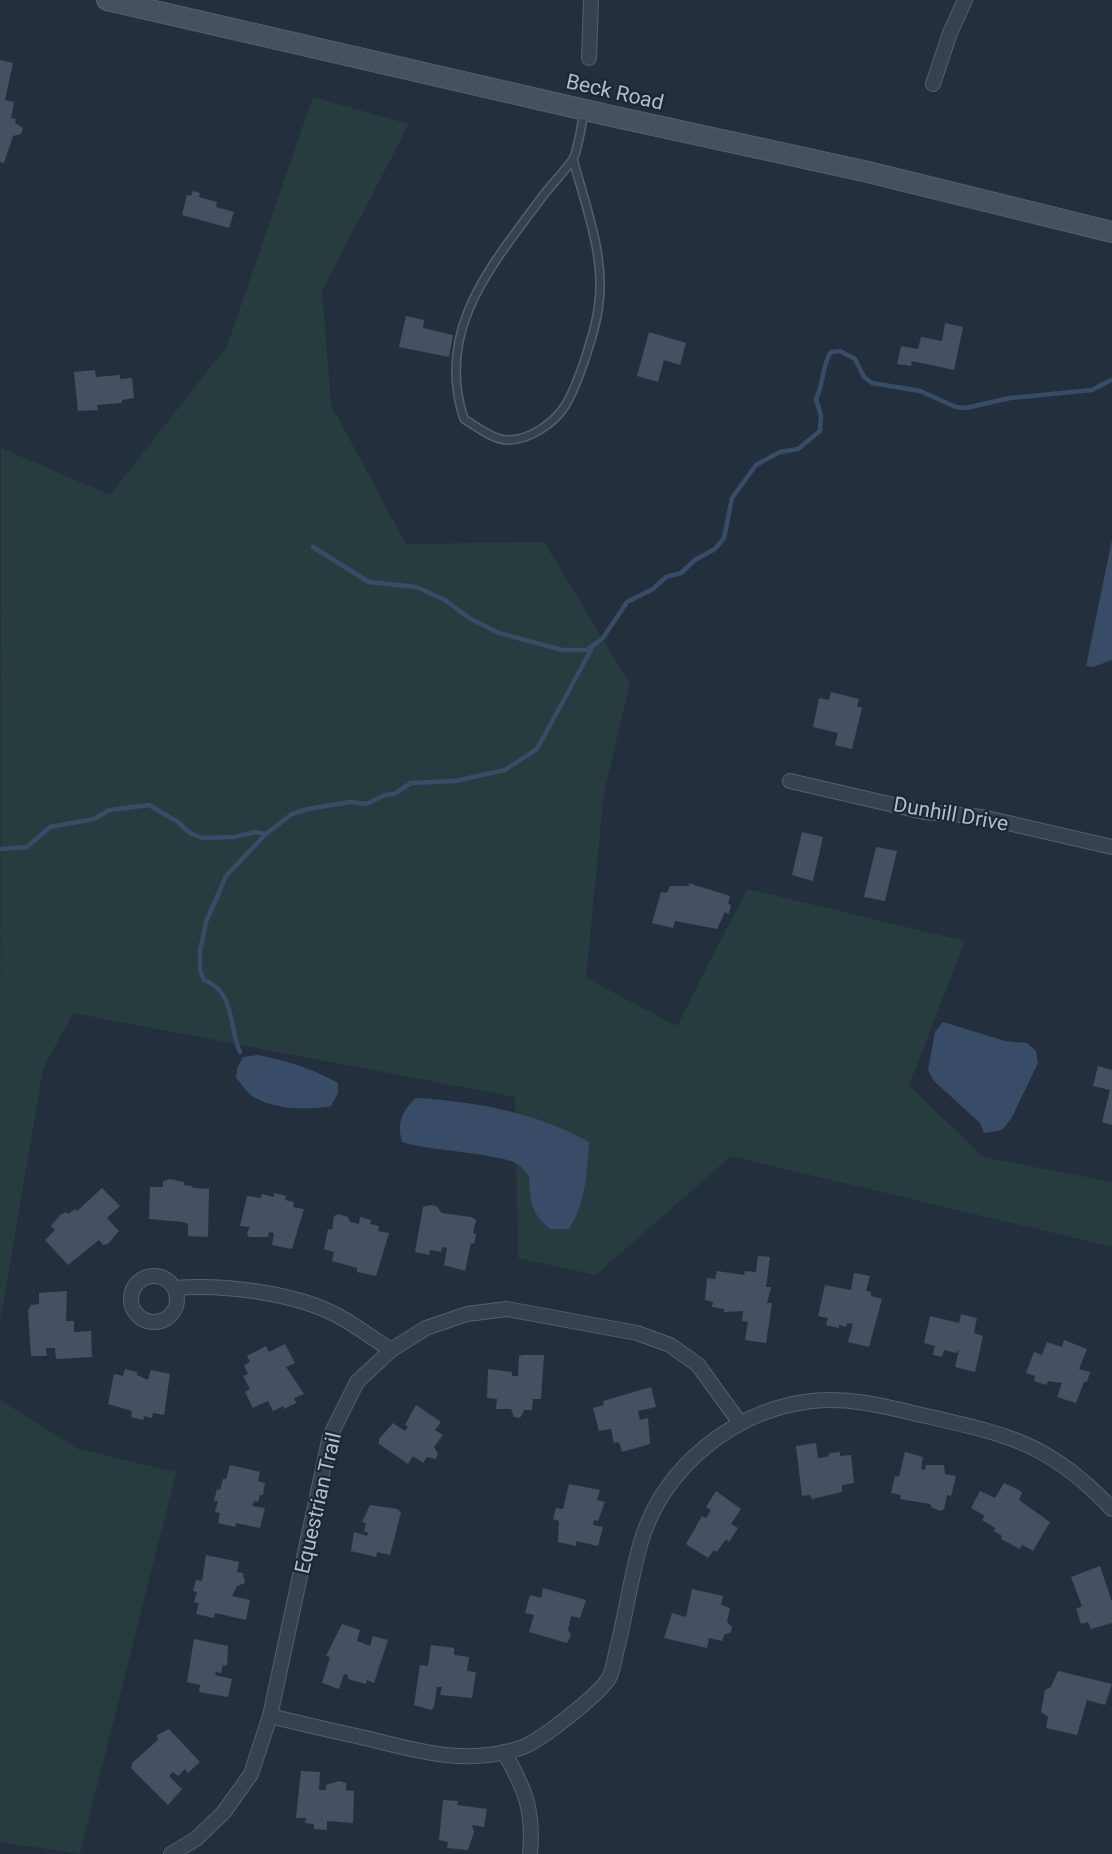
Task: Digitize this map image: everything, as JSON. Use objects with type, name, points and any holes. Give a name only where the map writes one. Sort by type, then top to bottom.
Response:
[{"type":"main road","name":"Beck Road","points":[[106,0],[585,110],[868,172],[1112,232]]},
{"type":"street","points":[[589,58],[591,0]]},
{"type":"street","points":[[933,84],[950,33],[965,0]]},
{"type":"street","name":"Dunhill Drive","points":[[790,781],[924,812],[982,817],[1112,847]]},
{"type":"street","points":[[175,1288],[231,1287],[314,1305],[340,1316],[391,1350]]},
{"type":"street","name":"Equestrian Trail","points":[[171,1854],[195,1839],[224,1812],[251,1773],[270,1716],[330,1436],[357,1382],[391,1350],[436,1325],[467,1314],[507,1309],[637,1333],[670,1345],[698,1365],[740,1423]]},
{"type":"street","points":[[270,1716],[441,1756],[483,1757],[525,1746],[590,1700],[609,1677],[640,1545],[655,1509],[676,1477],[702,1448],[740,1423],[763,1413],[811,1401],[854,1401],[1003,1434],[1035,1447],[1077,1474],[1112,1509]]},
{"type":"street","points":[[504,1752],[525,1790],[532,1830],[530,1854]]},
{"type":"lane","points":[[573,159],[558,175],[485,275],[467,309],[459,337],[456,363],[457,398],[464,419],[488,434],[508,440],[531,435],[550,422],[565,405],[590,340],[599,302],[599,272],[594,243],[573,159],[585,110]]},
{"type":"green space","points":[[313,97],[409,124],[322,291],[331,405],[406,544],[544,542],[630,684],[604,792],[586,978],[677,1026],[747,889],[965,941],[909,1085],[983,1157],[1112,1182],[1112,1247],[731,1156],[596,1275],[518,1258],[515,1097],[73,1013],[43,1069],[0,1323],[1,448],[110,495],[227,346]]},
{"type":"green space","points":[[0,1400],[78,1449],[176,1472],[80,1854],[0,1842]]},
{"type":"water","points":[[1112,540],[1112,660],[1093,667],[1086,666]]},
{"type":"water","points":[[943,1022],[1005,1041],[1027,1043],[1036,1051],[1038,1063],[1011,1119],[1002,1130],[984,1133],[980,1123],[934,1081],[928,1070],[935,1032]]},
{"type":"water","points":[[258,1055],[319,1073],[338,1083],[338,1093],[331,1106],[290,1108],[270,1104],[252,1096],[236,1078],[237,1068],[243,1057]]},
{"type":"water","points":[[416,1098],[460,1102],[505,1110],[549,1123],[589,1142],[582,1198],[569,1229],[550,1229],[538,1217],[532,1206],[529,1176],[519,1165],[482,1155],[402,1142],[400,1123],[407,1108]]},
{"type":"building","points":[[0,60],[13,63],[5,100],[14,102],[11,118],[16,119],[15,123],[23,128],[21,134],[13,136],[4,163],[0,162]]},
{"type":"building","points":[[193,191],[200,193],[199,197],[217,202],[216,207],[234,212],[229,228],[182,215],[187,195],[191,196]]},
{"type":"building","points":[[406,316],[424,320],[423,328],[453,335],[449,357],[399,347]]},
{"type":"building","points":[[945,323],[963,327],[954,370],[912,361],[911,366],[897,364],[901,346],[918,349],[921,337],[942,341]]},
{"type":"building","points":[[649,332],[686,343],[680,365],[664,360],[658,382],[637,376]]},
{"type":"building","points":[[95,370],[96,377],[120,375],[120,379],[132,378],[134,398],[122,400],[122,403],[97,405],[98,410],[78,411],[74,372]]},
{"type":"building","points":[[831,692],[859,699],[857,706],[862,708],[852,749],[835,745],[838,733],[813,727],[819,698],[829,700]]},
{"type":"building","points":[[802,832],[823,837],[813,881],[792,875]]},
{"type":"building","points":[[876,847],[897,851],[885,901],[864,897]]},
{"type":"building","points":[[688,883],[730,896],[729,914],[725,912],[717,929],[675,921],[673,928],[652,923],[661,892],[667,893],[670,886],[690,886]]},
{"type":"building","points":[[1098,1066],[1112,1070],[1112,1125],[1102,1122],[1110,1090],[1093,1086]]},
{"type":"building","points":[[170,1179],[184,1182],[184,1185],[193,1188],[209,1189],[208,1237],[188,1236],[188,1224],[183,1222],[149,1219],[150,1187],[163,1187],[163,1181]]},
{"type":"building","points":[[102,1188],[120,1206],[107,1218],[119,1231],[108,1244],[103,1245],[99,1240],[68,1265],[45,1240],[55,1230],[51,1226],[60,1215],[66,1212],[68,1214],[75,1209],[77,1211]]},
{"type":"building","points":[[274,1193],[286,1196],[285,1200],[294,1202],[293,1207],[304,1209],[292,1249],[272,1245],[274,1233],[269,1232],[268,1237],[249,1237],[247,1233],[250,1227],[240,1226],[247,1196],[261,1198],[262,1194],[274,1197]]},
{"type":"building","points":[[436,1206],[442,1213],[471,1217],[476,1220],[473,1233],[476,1234],[474,1244],[471,1243],[465,1271],[444,1265],[447,1248],[442,1247],[441,1252],[430,1250],[429,1255],[415,1252],[423,1207]]},
{"type":"building","points":[[338,1214],[348,1217],[350,1222],[359,1224],[360,1217],[371,1220],[370,1224],[379,1226],[378,1231],[389,1233],[376,1276],[357,1272],[357,1268],[332,1261],[334,1252],[324,1249],[328,1229],[332,1230],[334,1216]]},
{"type":"building","points":[[758,1256],[770,1257],[766,1287],[771,1287],[767,1303],[772,1303],[766,1343],[745,1340],[748,1322],[742,1321],[743,1311],[724,1312],[724,1309],[712,1307],[713,1302],[705,1300],[707,1278],[715,1279],[717,1271],[744,1275],[745,1271],[756,1272]]},
{"type":"building","points":[[854,1273],[870,1276],[866,1291],[871,1292],[871,1296],[882,1299],[869,1347],[848,1342],[853,1324],[847,1323],[846,1327],[839,1325],[839,1328],[826,1325],[828,1318],[818,1316],[825,1285],[851,1290]]},
{"type":"building","points":[[67,1291],[66,1321],[74,1321],[74,1332],[91,1331],[92,1357],[56,1359],[55,1348],[46,1348],[47,1356],[31,1356],[28,1311],[31,1305],[39,1304],[39,1293]]},
{"type":"building","points":[[961,1314],[977,1318],[974,1333],[983,1336],[975,1372],[955,1367],[959,1349],[956,1353],[944,1350],[942,1357],[933,1355],[935,1346],[924,1343],[930,1316],[959,1323]]},
{"type":"building","points":[[1064,1340],[1087,1349],[1079,1369],[1090,1372],[1076,1403],[1057,1397],[1062,1383],[1048,1381],[1046,1385],[1034,1381],[1035,1376],[1026,1373],[1034,1352],[1042,1355],[1047,1342],[1062,1347]]},
{"type":"building","points":[[285,1344],[295,1363],[286,1367],[304,1394],[294,1398],[296,1403],[284,1409],[283,1406],[273,1411],[268,1401],[253,1408],[245,1392],[250,1389],[243,1376],[248,1374],[244,1365],[250,1362],[247,1356],[266,1346],[269,1352]]},
{"type":"building","points":[[544,1355],[541,1399],[533,1399],[532,1410],[524,1410],[520,1418],[514,1417],[511,1409],[496,1409],[497,1399],[487,1398],[488,1369],[512,1372],[512,1376],[518,1376],[519,1356]]},
{"type":"building","points":[[125,1369],[137,1372],[137,1375],[148,1380],[151,1370],[170,1374],[164,1415],[153,1413],[152,1418],[144,1416],[143,1420],[131,1417],[132,1411],[108,1404],[114,1374],[123,1376]]},
{"type":"building","points":[[651,1387],[656,1407],[638,1411],[640,1420],[648,1418],[650,1444],[622,1452],[619,1442],[614,1443],[611,1429],[599,1431],[593,1408],[604,1405],[603,1401]]},
{"type":"building","points":[[416,1405],[441,1422],[435,1430],[443,1435],[434,1447],[438,1454],[436,1459],[427,1457],[423,1463],[413,1456],[408,1464],[379,1444],[379,1439],[393,1423],[405,1431],[408,1427],[405,1425]]},
{"type":"building","points":[[816,1443],[818,1458],[840,1452],[840,1456],[851,1455],[854,1483],[842,1485],[842,1492],[812,1499],[810,1495],[802,1496],[796,1446]]},
{"type":"building","points":[[905,1452],[923,1457],[921,1469],[925,1470],[926,1465],[944,1465],[945,1474],[956,1476],[951,1496],[947,1495],[944,1509],[941,1511],[932,1508],[930,1504],[900,1499],[901,1495],[891,1493],[895,1476],[899,1477]]},
{"type":"building","points":[[230,1465],[260,1472],[258,1481],[265,1483],[263,1495],[260,1495],[258,1502],[254,1501],[252,1506],[265,1508],[260,1528],[236,1523],[235,1527],[218,1523],[220,1513],[215,1512],[218,1501],[214,1501],[217,1489],[220,1490],[223,1479],[226,1479]]},
{"type":"building","points":[[1004,1483],[1019,1490],[1022,1493],[1019,1500],[1050,1522],[1033,1551],[1022,1545],[1020,1549],[1001,1539],[1002,1536],[994,1531],[995,1528],[982,1520],[985,1516],[971,1508],[980,1491],[995,1498]]},
{"type":"building","points":[[569,1484],[600,1490],[597,1500],[605,1502],[598,1521],[594,1520],[593,1525],[603,1527],[598,1546],[576,1541],[576,1546],[558,1542],[559,1521],[553,1519],[556,1508],[563,1509]]},
{"type":"building","points":[[716,1491],[741,1509],[731,1524],[738,1528],[729,1542],[726,1539],[717,1552],[714,1550],[708,1558],[686,1544],[702,1516],[706,1518],[711,1510],[706,1507]]},
{"type":"building","points":[[370,1505],[397,1509],[401,1512],[390,1555],[377,1552],[376,1557],[351,1551],[354,1532],[367,1536],[368,1532],[364,1532],[366,1523],[362,1522]]},
{"type":"building","points":[[206,1555],[239,1562],[237,1572],[243,1573],[245,1583],[237,1586],[232,1596],[250,1600],[246,1620],[215,1613],[214,1618],[196,1614],[199,1603],[194,1602],[197,1592],[193,1591],[196,1580],[202,1581]]},
{"type":"building","points":[[1100,1566],[1112,1602],[1112,1623],[1091,1629],[1088,1622],[1081,1624],[1076,1609],[1082,1606],[1071,1577]]},
{"type":"building","points":[[543,1588],[586,1600],[580,1618],[571,1616],[568,1630],[571,1635],[567,1643],[529,1632],[534,1615],[525,1613],[530,1595],[541,1598]]},
{"type":"building","points":[[692,1589],[723,1596],[721,1605],[730,1608],[727,1622],[732,1627],[731,1632],[724,1635],[722,1641],[709,1638],[707,1648],[664,1638],[672,1613],[686,1617]]},
{"type":"building","points":[[342,1624],[360,1630],[357,1641],[370,1646],[373,1636],[388,1640],[374,1683],[367,1680],[366,1684],[348,1679],[348,1675],[344,1674],[339,1689],[322,1683],[330,1657],[326,1656]]},
{"type":"building","points":[[194,1639],[228,1646],[227,1666],[223,1665],[221,1673],[216,1672],[215,1675],[232,1679],[228,1697],[199,1692],[200,1685],[187,1682]]},
{"type":"building","points":[[431,1645],[454,1648],[454,1655],[469,1657],[467,1671],[476,1672],[472,1698],[440,1695],[442,1687],[437,1687],[434,1707],[431,1710],[414,1705],[420,1665],[428,1666]]},
{"type":"building","points":[[1058,1671],[1112,1684],[1105,1705],[1087,1700],[1077,1735],[1046,1728],[1048,1717],[1041,1712],[1045,1690],[1051,1687]]},
{"type":"building","points":[[169,1729],[200,1762],[188,1773],[185,1769],[178,1776],[173,1772],[169,1776],[182,1789],[168,1805],[131,1768],[133,1762],[158,1740],[157,1735]]},
{"type":"building","points":[[301,1771],[320,1772],[319,1790],[326,1790],[326,1785],[339,1781],[346,1783],[346,1790],[354,1791],[353,1823],[327,1821],[327,1830],[314,1829],[314,1824],[305,1823],[306,1818],[296,1818]]},
{"type":"building","points":[[443,1800],[458,1801],[457,1805],[487,1809],[484,1827],[472,1825],[474,1832],[468,1850],[447,1848],[448,1842],[439,1840]]},
{"type":"waterway","points":[[313,547],[369,582],[416,587],[445,600],[469,618],[499,633],[562,650],[587,650],[603,638],[627,602],[653,589],[666,577],[681,573],[695,560],[715,549],[724,538],[732,498],[756,465],[780,452],[798,449],[820,431],[821,416],[816,399],[831,352],[840,351],[855,359],[864,377],[872,383],[920,391],[956,407],[966,408],[1010,398],[1092,390],[1111,380]]},
{"type":"waterway","points":[[240,1052],[226,1001],[214,985],[204,980],[200,970],[200,951],[206,922],[226,876],[266,834],[292,814],[350,802],[366,804],[385,795],[394,794],[411,783],[455,781],[505,770],[537,749],[591,650]]},
{"type":"waterway","points":[[0,849],[27,847],[50,827],[94,819],[109,810],[149,805],[178,822],[190,833],[202,838],[234,837],[255,832],[265,834]]}]
